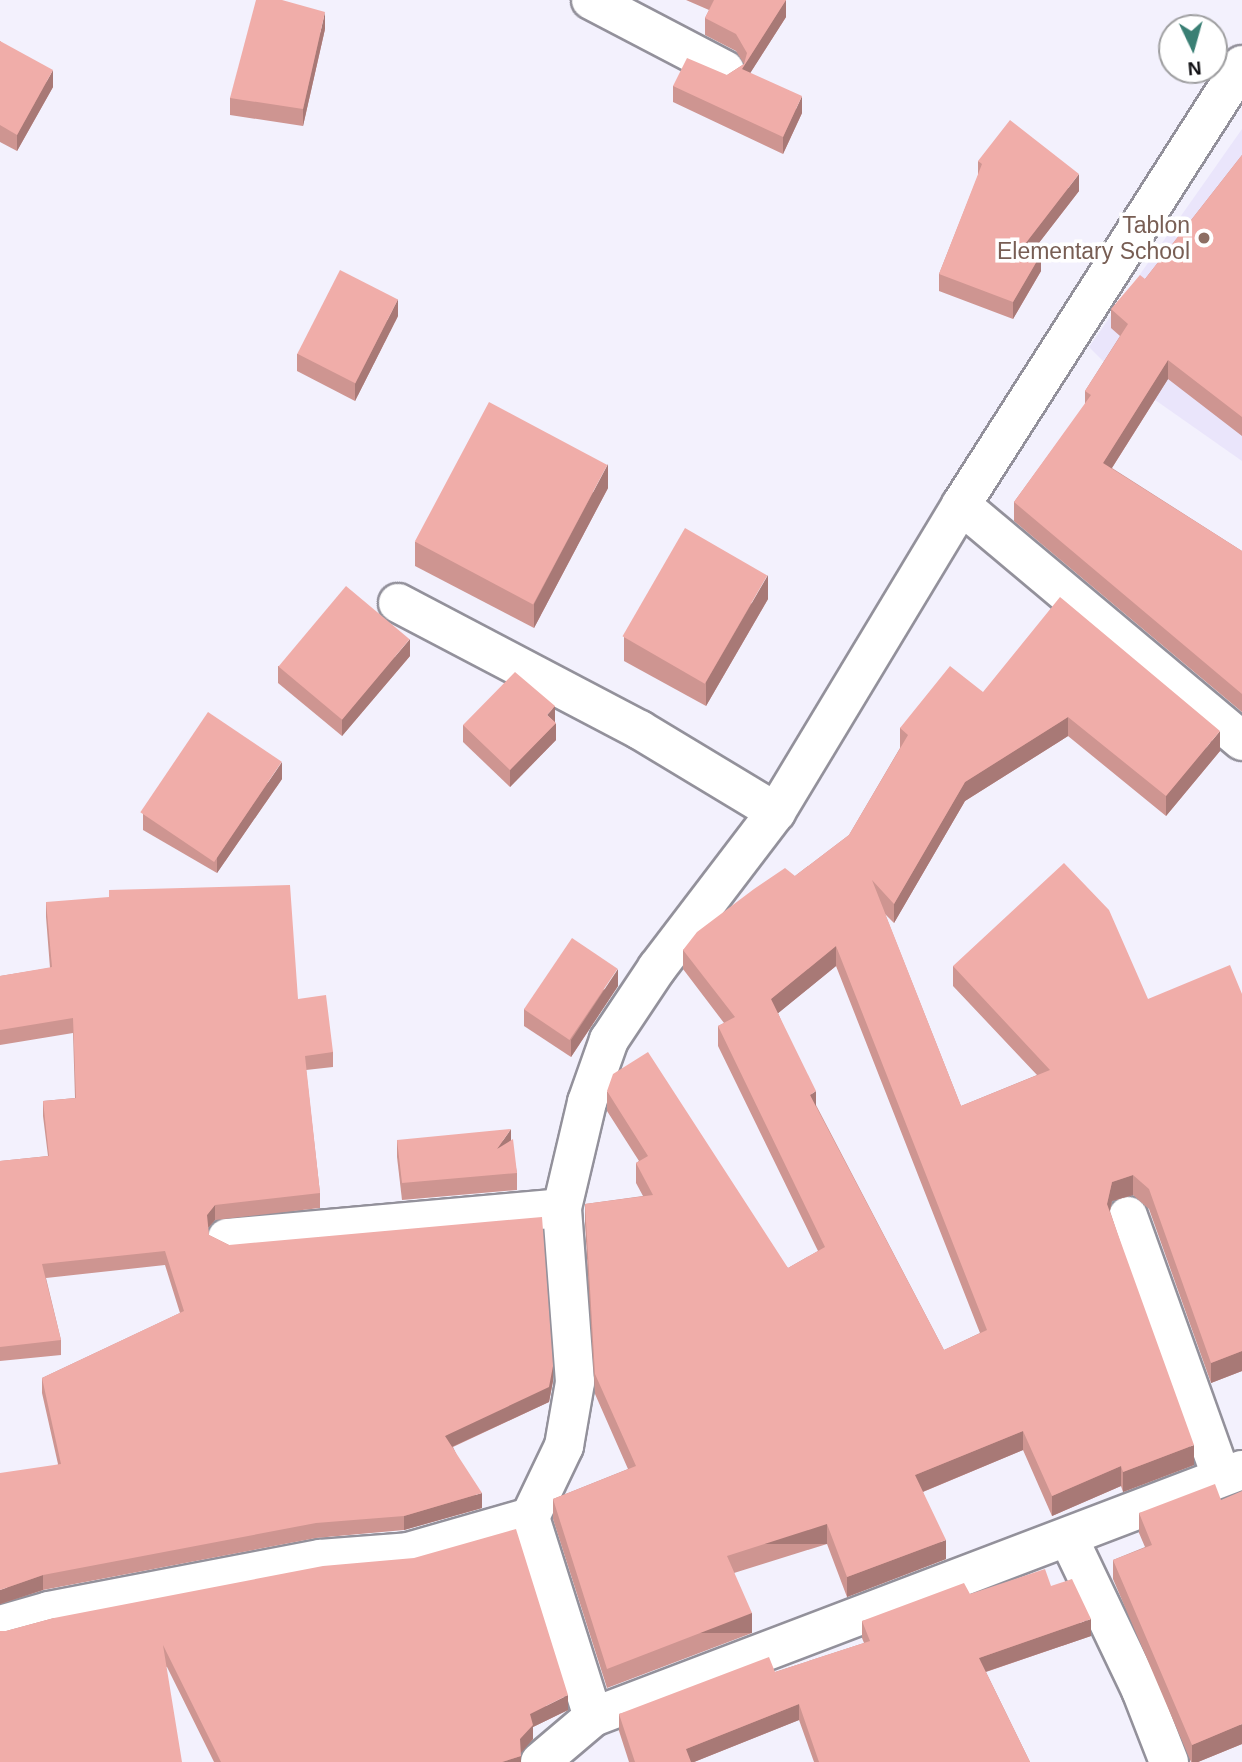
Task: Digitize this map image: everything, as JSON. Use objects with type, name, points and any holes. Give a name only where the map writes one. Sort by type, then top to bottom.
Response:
[{"type":"street","points":[[591,0],[724,69]]},
{"type":"street","points":[[593,1717],[530,1517],[564,1446],[575,1382],[562,1208],[587,1102],[609,1040],[657,968],[776,812],[961,505],[1242,65]]},
{"type":"street","points":[[961,505],[1242,741]]},
{"type":"street","points":[[398,603],[640,730],[776,812]]},
{"type":"street","points":[[227,1238],[562,1208]]},
{"type":"street","points":[[540,1762],[593,1717],[1232,1473],[1128,1216]]},
{"type":"street","points":[[0,1625],[48,1611],[320,1559],[408,1552],[530,1517]]},
{"type":"street","points":[[1068,1537],[1141,1690],[1169,1762]]},
{"type":"shaded area","name":"Tablon Elementary School","points":[[1242,129],[1242,461],[1111,369],[1089,347]]},
{"type":"building","points":[[256,0],[282,0],[325,12],[303,109],[230,98]]},
{"type":"building","points":[[714,0],[786,0],[742,69],[802,96],[783,137],[673,86],[687,58],[727,75],[744,64],[747,53],[736,34],[705,18]]},
{"type":"building","points":[[0,41],[53,70],[17,135],[0,125]]},
{"type":"building","points":[[1010,120],[1079,174],[1025,244],[1041,254],[1013,302],[939,274],[982,164],[978,161]]},
{"type":"building","points":[[1242,155],[1242,417],[1168,360],[1103,463],[1242,551],[1242,694],[1014,502],[1091,395],[1085,391],[1128,324],[1111,309],[1140,275],[1145,279]]},
{"type":"building","points":[[340,270],[398,300],[355,383],[297,354]]},
{"type":"building","points":[[489,402],[607,465],[533,604],[415,542]]},
{"type":"building","points":[[685,528],[767,576],[705,684],[622,636]]},
{"type":"building","points":[[346,586],[410,639],[342,720],[279,666]]},
{"type":"building","points":[[1060,597],[1220,731],[1166,796],[1068,717],[965,782],[894,904],[872,880],[961,1106],[1050,1070],[953,966],[1064,863],[1109,910],[1148,999],[1230,965],[1242,994],[1242,1351],[1211,1363],[1149,1189],[1133,1175],[1112,1182],[1107,1204],[1194,1445],[1123,1472],[1121,1466],[1052,1496],[1023,1431],[915,1475],[946,1540],[847,1577],[827,1524],[727,1556],[752,1613],[607,1669],[553,1499],[636,1466],[595,1374],[585,1204],[653,1195],[636,1163],[648,1156],[607,1091],[613,1074],[648,1052],[788,1268],[825,1247],[718,1026],[735,1017],[683,950],[697,932],[754,889],[785,868],[795,876],[849,835],[908,735],[900,728],[950,666],[983,692]],"holes":[[[836,946],[987,1330],[944,1350],[810,1095],[816,1091],[771,999]]]},
{"type":"building","points":[[515,672],[555,706],[547,715],[556,723],[510,770],[463,725]]},
{"type":"building","points":[[208,712],[282,762],[214,862],[140,812]]},
{"type":"building","points":[[290,885],[298,999],[326,995],[333,1052],[305,1056],[320,1193],[215,1205],[207,1215],[209,1235],[229,1245],[542,1217],[553,1366],[549,1387],[445,1436],[482,1493],[404,1516],[316,1523],[43,1575],[0,1590],[0,1473],[61,1464],[42,1378],[184,1311],[165,1251],[42,1264],[61,1340],[0,1347],[0,1161],[49,1156],[43,1101],[76,1098],[73,1018],[0,1030],[0,976],[52,967],[46,902],[109,897],[109,890]]},
{"type":"building","points":[[572,938],[618,969],[570,1040],[524,1009]]},
{"type":"building","points":[[511,1129],[497,1149],[513,1139],[517,1173],[402,1183],[397,1140]]},
{"type":"building","points":[[1215,1484],[1221,1500],[1242,1491],[1242,1724],[1192,1745],[1113,1560],[1152,1545],[1139,1513]]},
{"type":"building","points":[[516,1529],[568,1695],[530,1714],[533,1725],[520,1739],[521,1756],[502,1762],[221,1762],[163,1645],[182,1762],[0,1762],[0,1631],[323,1566],[414,1558]]},
{"type":"building","points":[[1045,1569],[1051,1586],[1072,1579],[1091,1619],[979,1658],[1030,1762],[819,1762],[799,1704],[686,1749],[691,1762],[635,1762],[619,1714],[769,1657],[775,1672],[870,1641],[862,1621],[964,1583],[970,1594]]},
{"type":"place","name":"Tablon Elementary School","points":[[1204,238]]}]
